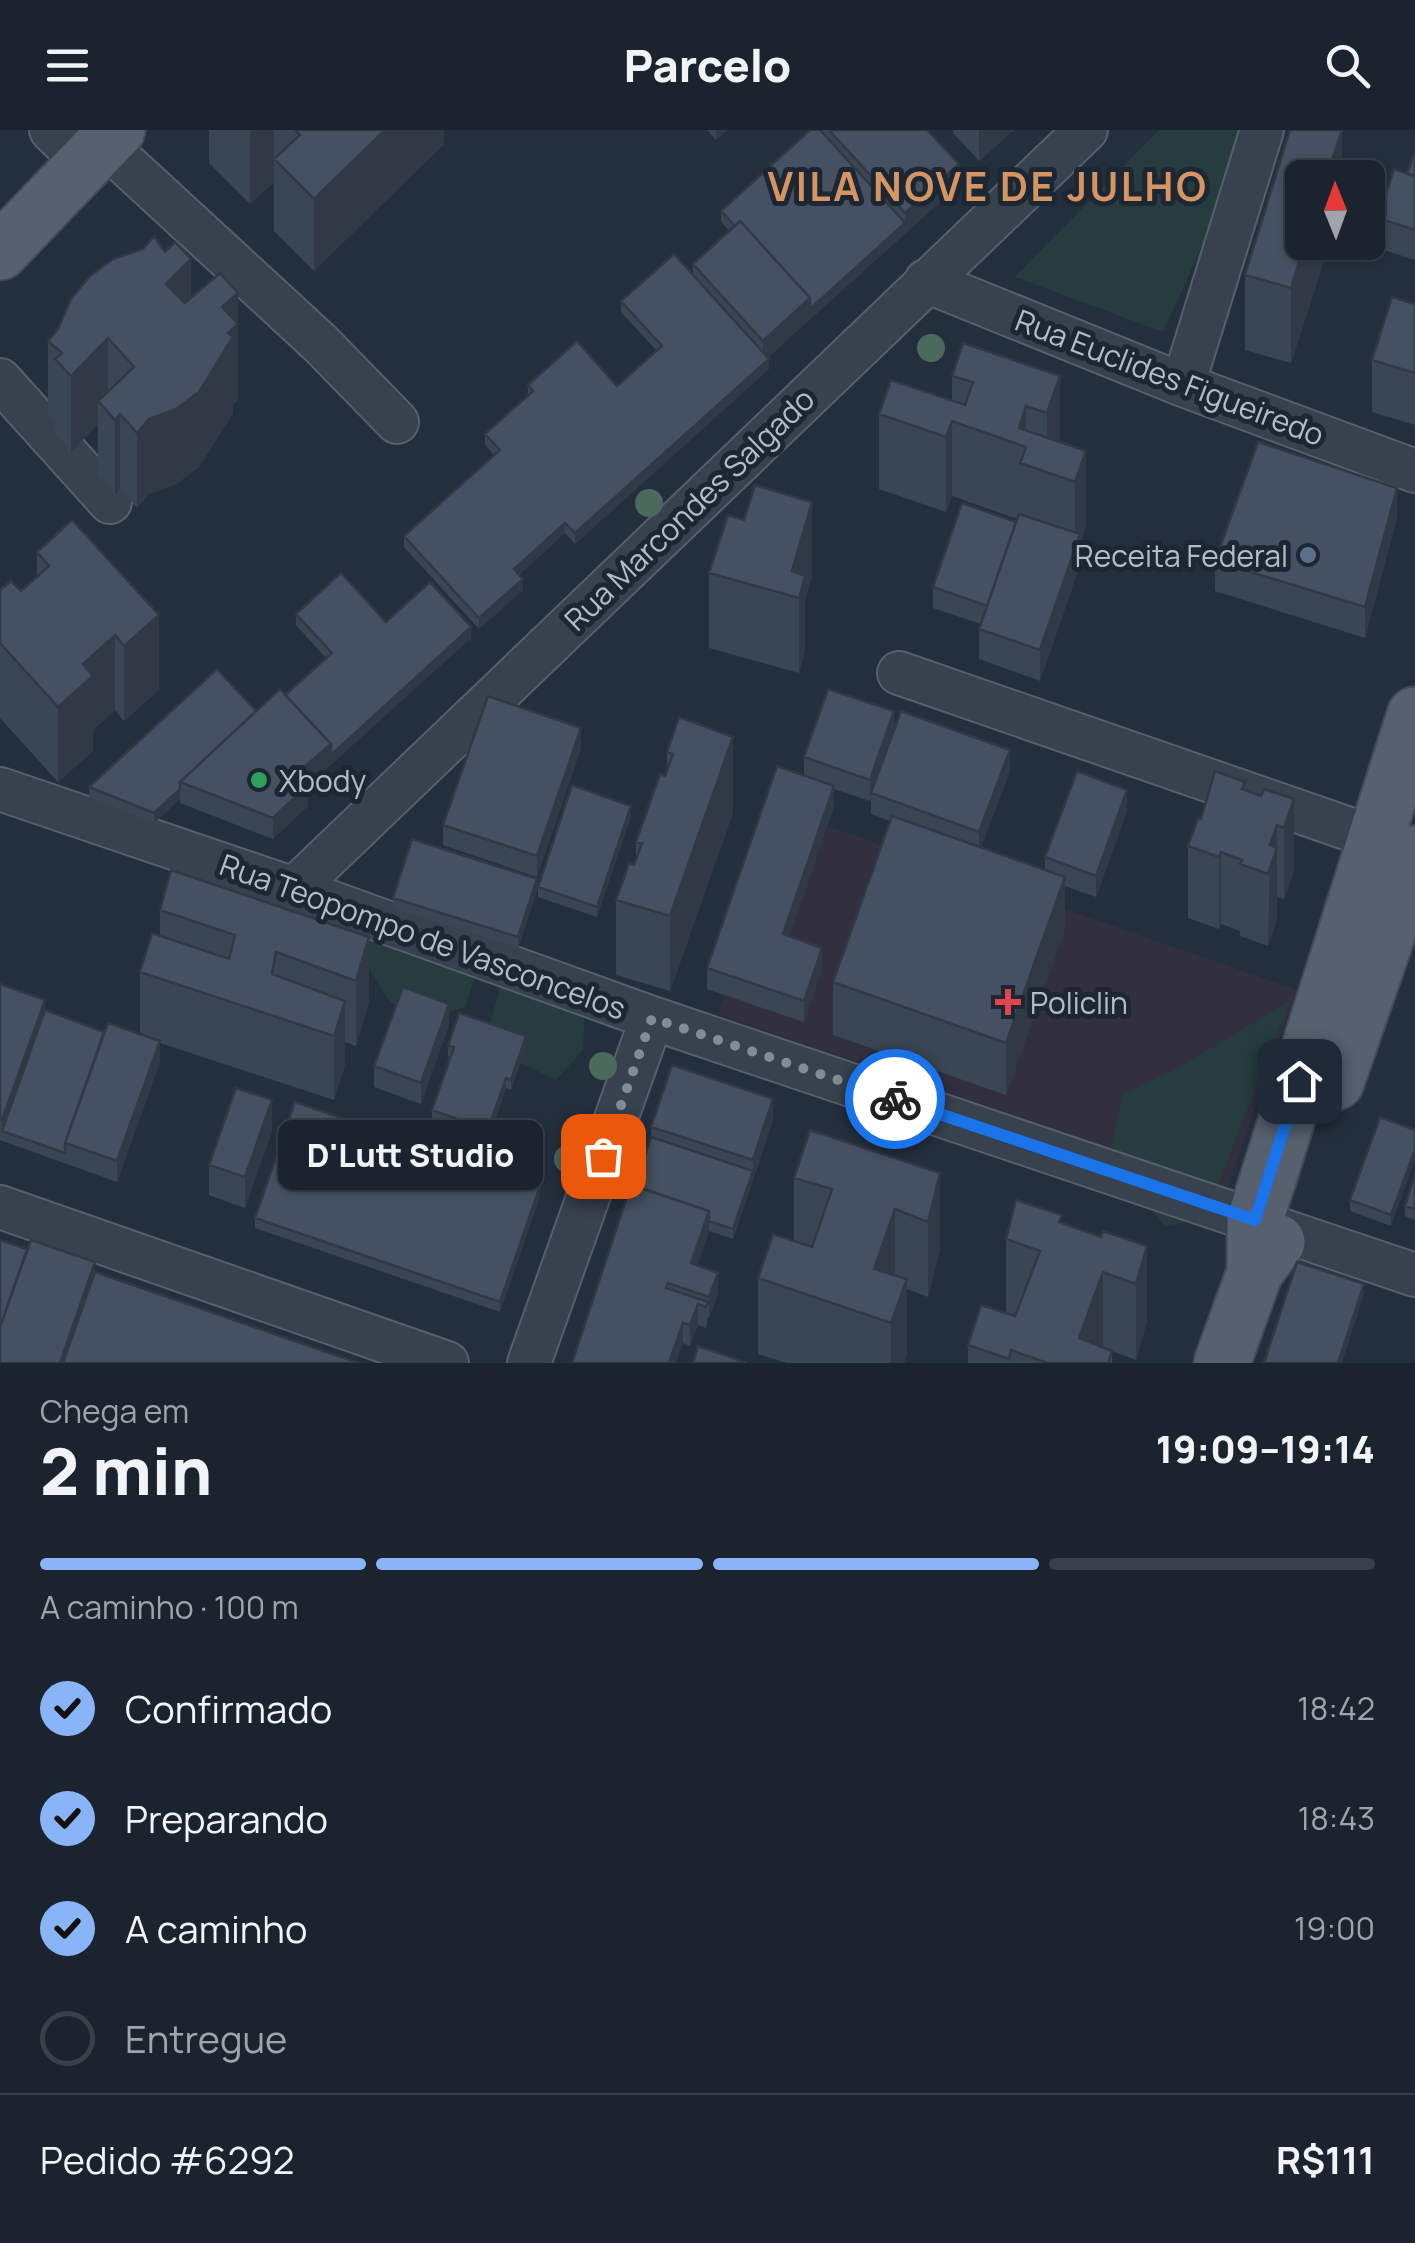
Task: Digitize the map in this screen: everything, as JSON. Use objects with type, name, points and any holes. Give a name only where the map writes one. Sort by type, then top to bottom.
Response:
[{"type":"main road","points":[[0,252],[89,142]]},
{"type":"main road","points":[[1222,1363],[1402,848],[1415,714]]},
{"type":"street","name":"Rua Marcondes Salgado","points":[[294,889],[1086,130]]},
{"type":"street","points":[[1183,385],[1262,130]]},
{"type":"street","points":[[89,142],[321,344],[396,422]]},
{"type":"street","name":"Rua Euclides Figueiredo","points":[[926,281],[1183,385],[1415,471]]},
{"type":"street","points":[[0,380],[110,502]]},
{"type":"street","points":[[898,674],[1402,848]]},
{"type":"street","name":"Rua Teopompo de Vasconcelos","points":[[0,789],[294,889],[1265,1241],[1415,1275]]},
{"type":"street","points":[[530,1363],[652,1018]]},
{"type":"street","points":[[0,1208],[447,1363]]},
{"type":"shaded area","name":"Policlin","points":[[790,813],[1297,990],[1226,1191],[718,1014]]},
{"type":"green space","points":[[1159,130],[1245,130],[1239,165],[1163,332],[1015,277]]},
{"type":"green space","points":[[374,924],[487,940],[465,1007],[426,1021],[390,1002],[358,952]]},
{"type":"green space","points":[[501,985],[585,1004],[583,1050],[556,1080],[506,1056],[490,1023]]},
{"type":"green space","points":[[1290,1001],[1204,1220],[1165,1226],[1109,1162],[1122,1095],[1183,1065]]},
{"type":"building","points":[[295,130],[385,130],[314,199],[274,159],[300,135]]},
{"type":"building","points":[[810,130],[820,130],[905,223],[810,309],[810,298],[740,221],[735,226],[721,211]]},
{"type":"building","points":[[829,130],[927,130],[959,164],[905,213]]},
{"type":"building","points":[[1290,130],[1342,130],[1332,160],[1285,160],[1285,260],[1300,260],[1291,288],[1245,275]]},
{"type":"building","points":[[1415,157],[1415,176],[1407,174]]},
{"type":"building","points":[[1394,169],[1415,176],[1415,230],[1385,220],[1385,197]]},
{"type":"building","points":[[740,221],[810,298],[763,341],[693,264]]},
{"type":"building","points":[[154,236],[165,252],[175,242],[191,259],[166,284],[185,303],[220,273],[238,293],[222,307],[238,324],[228,333],[233,337],[199,392],[176,409],[149,419],[137,433],[120,414],[115,420],[98,401],[134,367],[108,338],[71,376],[55,359],[62,353],[48,341],[58,329],[71,299],[89,277],[113,259],[143,249]]},
{"type":"building","points":[[674,254],[769,359],[575,533],[565,523],[514,569],[523,579],[479,618],[404,536],[500,450],[485,434],[533,391],[528,385],[577,341],[617,386],[662,346],[621,301]]},
{"type":"building","points":[[1392,297],[1415,304],[1415,373],[1372,360]]},
{"type":"building","points":[[963,343],[1060,376],[1047,413],[1026,406],[1019,428],[1086,451],[1075,482],[1020,463],[1026,447],[952,421],[946,437],[879,414],[891,380],[965,405],[973,382],[952,376]]},
{"type":"building","name":"Receita Federal","points":[[1258,442],[1397,488],[1365,607],[1215,561]]},
{"type":"building","points":[[755,485],[812,502],[792,571],[805,576],[799,598],[709,573],[728,515],[744,520]]},
{"type":"building","points":[[962,503],[1016,522],[987,606],[933,587]]},
{"type":"building","points":[[1019,514],[1080,534],[1040,650],[979,629]]},
{"type":"building","points":[[72,520],[159,615],[124,646],[115,635],[83,664],[93,676],[58,707],[0,643],[0,590],[11,581],[21,591],[49,566],[37,552]]},
{"type":"building","points":[[341,573],[386,622],[430,582],[471,627],[331,755],[331,744],[285,695],[332,653],[296,614]]},
{"type":"building","points":[[217,669],[256,711],[180,782],[180,789],[154,813],[89,787]]},
{"type":"building","name":"Xbody","points":[[280,689],[331,744],[296,774],[308,785],[273,818],[180,782]]},
{"type":"building","points":[[828,689],[894,711],[870,780],[804,757]]},
{"type":"building","points":[[488,696],[581,728],[537,856],[443,825]]},
{"type":"building","points":[[901,711],[1010,750],[979,832],[871,793]]},
{"type":"building","points":[[679,717],[733,737],[670,916],[616,900],[629,863],[634,865],[642,843],[636,842],[660,774],[665,776],[673,754],[667,752]]},
{"type":"building","points":[[777,766],[834,786],[783,934],[822,948],[804,1001],[707,968]]},
{"type":"building","points":[[1077,771],[1127,790],[1096,876],[1045,857]]},
{"type":"building","points":[[1215,771],[1245,782],[1242,789],[1261,796],[1264,789],[1294,799],[1284,828],[1277,825],[1270,845],[1277,848],[1268,874],[1221,852],[1219,857],[1188,846],[1198,818],[1201,819]]},
{"type":"building","points":[[572,785],[631,806],[597,907],[538,887]]},
{"type":"building","points":[[892,816],[1065,877],[1006,1043],[833,982]]},
{"type":"building","points":[[412,839],[537,879],[518,937],[393,898]]},
{"type":"building","points":[[171,870],[369,937],[356,981],[276,952],[272,974],[345,1001],[334,1036],[140,972],[152,933],[229,959],[235,935],[160,910]]},
{"type":"building","points":[[0,984],[45,1000],[2,1120],[0,1120]]},
{"type":"building","points":[[403,987],[449,1004],[421,1083],[374,1066]]},
{"type":"building","points":[[45,1010],[104,1032],[65,1143],[65,1153],[2,1131]]},
{"type":"building","points":[[459,1013],[526,1036],[488,1130],[432,1110],[454,1047],[448,1046]]},
{"type":"building","points":[[108,1023],[160,1041],[117,1161],[65,1143]]},
{"type":"building","points":[[672,1065],[773,1099],[753,1160],[651,1127]]},
{"type":"building","points":[[236,1088],[272,1100],[245,1177],[209,1165]]},
{"type":"building","points":[[295,1102],[540,1186],[500,1302],[255,1218]]},
{"type":"building","points":[[1380,1117],[1415,1130],[1415,1150],[1391,1215],[1350,1200]]},
{"type":"building","points":[[810,1130],[940,1173],[928,1222],[895,1209],[874,1269],[907,1279],[891,1323],[758,1278],[773,1234],[812,1247],[832,1189],[794,1178]]},
{"type":"building","points":[[651,1137],[753,1171],[733,1229],[709,1221],[709,1211],[635,1186]]},
{"type":"building","points":[[1415,1175],[1415,1209],[1405,1206]]},
{"type":"building","points":[[631,1185],[709,1211],[691,1263],[718,1273],[709,1297],[668,1283],[666,1288],[708,1302],[706,1307],[698,1304],[690,1325],[683,1323],[669,1363],[572,1363]]},
{"type":"building","points":[[1016,1200],[1062,1215],[1059,1222],[1101,1237],[1103,1231],[1147,1246],[1136,1284],[1103,1272],[1079,1338],[1112,1351],[1108,1363],[1047,1363],[1011,1350],[1009,1359],[968,1345],[981,1305],[1015,1316],[1040,1251],[1006,1239]]},
{"type":"building","points":[[0,1240],[27,1249],[0,1327]]},
{"type":"building","points":[[31,1240],[95,1262],[60,1363],[0,1363],[0,1327]]},
{"type":"building","points":[[1297,1262],[1364,1284],[1338,1363],[1264,1363]]},
{"type":"building","points":[[95,1272],[358,1363],[63,1363]]},
{"type":"building","points":[[698,1346],[747,1363],[693,1363]]},
{"type":"way so far","points":[[603,1156],[652,1018],[895,1099]]},
{"type":"place","name":"Receita Federal","points":[[1308,555]]},
{"type":"place","name":"Xbody","points":[[259,780]]},
{"type":"place","name":"Policlin","points":[[1008,1002]]},
{"type":"place","name":"D'Lutt Studio","points":[[603,1156]]},
{"type":"district","name":"VILA NOVE DE JULHO","points":[[988,185]]},
{"type":"route","points":[[895,1099],[1255,1220],[1299,1081]]}]
